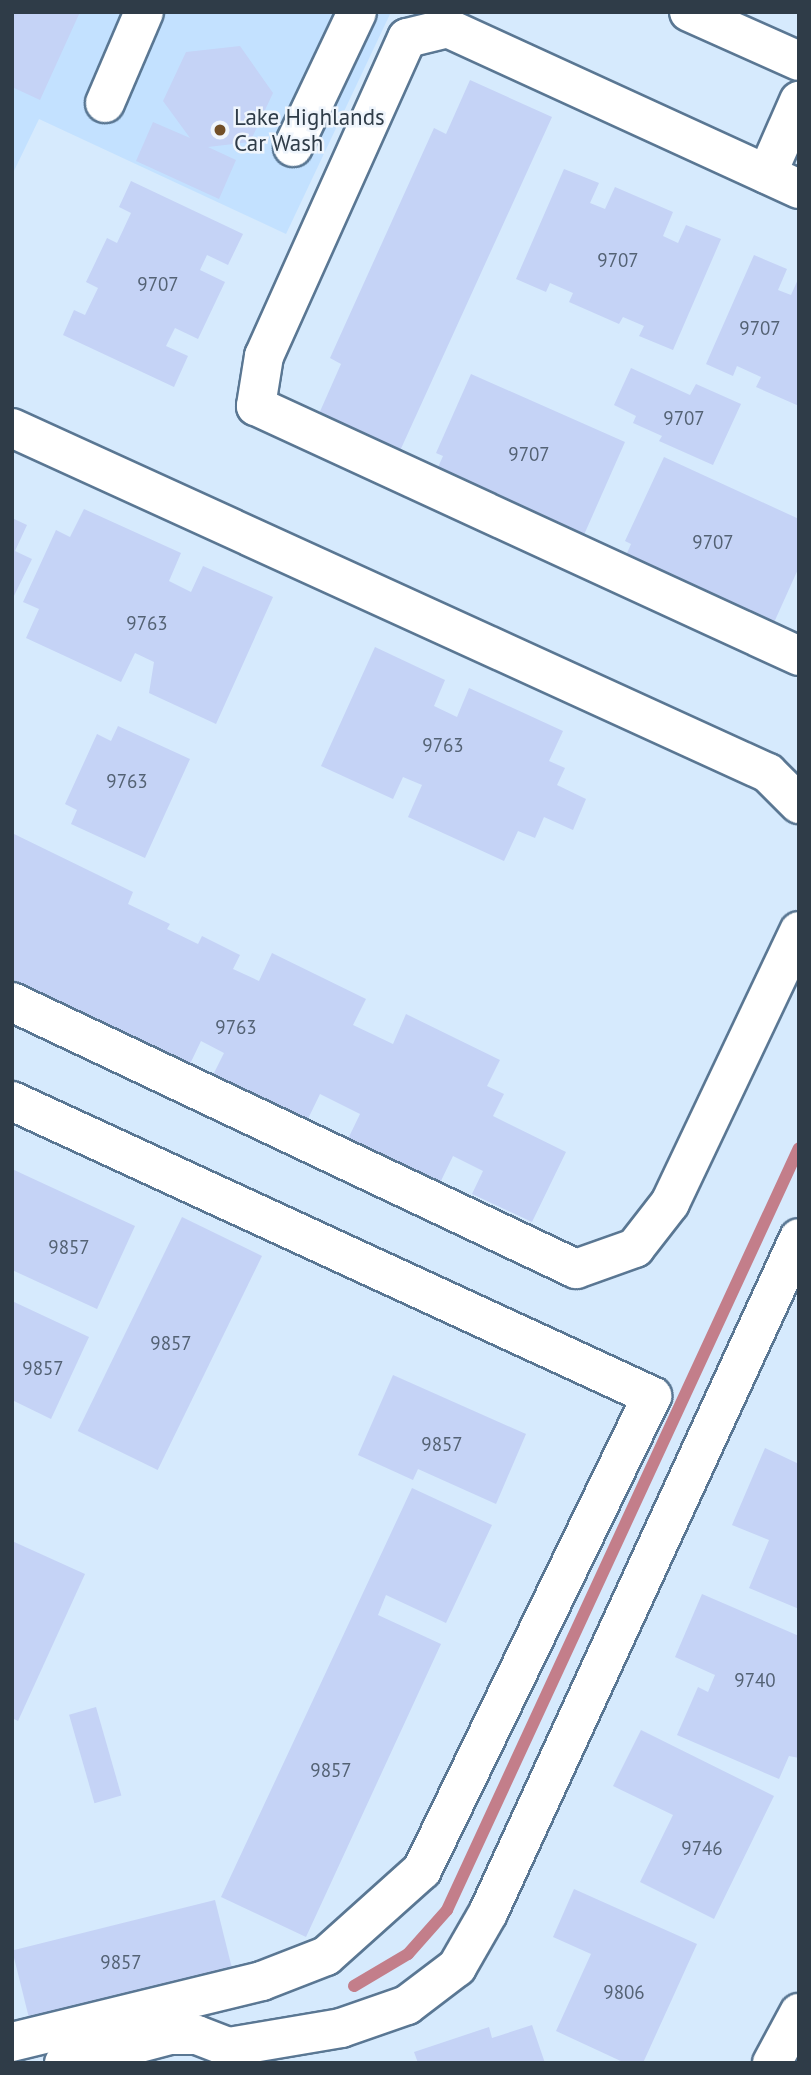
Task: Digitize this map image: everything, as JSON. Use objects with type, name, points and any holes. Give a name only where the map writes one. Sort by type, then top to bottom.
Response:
[{"type":"main road","points":[[105,103],[144,12]]},
{"type":"main road","points":[[293,147],[357,12]]},
{"type":"main road","points":[[689,12],[799,61]]},
{"type":"main road","points":[[799,101],[783,181],[448,28],[407,38],[264,356],[256,406],[799,656]]},
{"type":"main road","points":[[12,428],[768,773],[799,804]]},
{"type":"main road","points":[[12,1002],[576,1269],[635,1248],[670,1203],[799,931]]},
{"type":"main road","points":[[12,1101],[652,1396],[422,1870],[326,1956],[262,1981],[12,2042]]},
{"type":"main road","points":[[64,2063],[170,2035],[197,2035],[231,2055],[352,2025],[407,2005],[457,1968],[488,1913],[799,1238]]},
{"type":"main road","points":[[772,2063],[799,2013]]},
{"type":"shaded area","points":[[12,12],[391,12],[286,234],[39,119],[12,175]]},
{"type":"building","points":[[12,12],[80,12],[40,100],[12,87]]},
{"type":"building","name":"Lake Highlands Car Wash","points":[[240,46],[273,93],[250,142],[208,147],[236,160],[219,199],[136,161],[153,122],[190,138],[163,101],[186,52]]},
{"type":"building","points":[[470,80],[552,117],[399,453],[318,416],[341,364],[330,358],[434,128],[446,134]]},
{"type":"building","points":[[564,169],[599,183],[590,203],[605,209],[615,187],[673,212],[663,236],[678,243],[686,225],[721,239],[673,350],[639,336],[644,326],[623,317],[619,324],[569,302],[573,293],[550,283],[546,292],[516,279]]},
{"type":"building","points":[[131,181],[243,234],[228,265],[207,255],[200,270],[225,282],[198,339],[175,328],[166,346],[188,356],[174,387],[63,335],[74,310],[85,315],[98,288],[86,282],[107,238],[117,243],[131,213],[119,207]]},
{"type":"building","points":[[754,255],[787,269],[778,290],[791,295],[799,277],[799,406],[756,387],[761,377],[737,366],[733,376],[706,364]]},
{"type":"building","points":[[631,368],[690,395],[696,384],[741,404],[713,465],[659,441],[662,436],[633,423],[636,416],[614,405]]},
{"type":"building","points":[[471,374],[625,442],[583,537],[435,474],[443,456],[436,453]]},
{"type":"building","points":[[664,457],[799,519],[799,567],[772,627],[624,560],[631,544],[625,541]]},
{"type":"building","points":[[84,509],[181,553],[169,581],[191,592],[203,566],[273,597],[216,724],[149,693],[154,662],[135,653],[121,682],[26,638],[39,609],[23,602],[56,530],[70,537]]},
{"type":"building","points":[[12,518],[27,525],[15,551],[32,559],[12,600]]},
{"type":"building","points":[[375,647],[445,680],[434,706],[457,717],[469,688],[563,731],[549,761],[565,768],[557,785],[586,799],[573,830],[544,817],[535,838],[518,831],[504,861],[408,817],[422,785],[403,777],[393,799],[321,766]]},
{"type":"building","points":[[118,726],[190,759],[145,858],[71,824],[77,810],[65,804],[97,734],[111,741]]},
{"type":"building","points":[[12,833],[133,892],[128,904],[170,924],[167,929],[198,944],[202,936],[240,955],[233,969],[259,981],[272,953],[366,999],[353,1025],[393,1044],[406,1014],[500,1060],[487,1086],[504,1094],[493,1116],[566,1152],[532,1222],[472,1194],[483,1171],[453,1156],[438,1187],[346,1143],[360,1114],[320,1094],[305,1125],[211,1079],[224,1053],[201,1041],[190,1064],[12,979]]},
{"type":"building","points":[[12,1169],[135,1226],[97,1309],[12,1270]]},
{"type":"building","points":[[182,1217],[262,1256],[158,1470],[78,1431]]},
{"type":"building","points":[[12,1301],[89,1337],[51,1419],[12,1400]]},
{"type":"building","points":[[393,1375],[526,1434],[496,1504],[418,1469],[413,1480],[358,1455]]},
{"type":"building","points":[[765,1448],[799,1464],[799,1609],[749,1588],[769,1540],[732,1525]]},
{"type":"building","points":[[412,1488],[492,1525],[446,1623],[386,1595],[378,1615],[441,1644],[306,1937],[221,1897]]},
{"type":"building","points":[[12,1541],[85,1574],[18,1721],[12,1718]]},
{"type":"building","points":[[702,1594],[799,1636],[799,1758],[789,1756],[779,1779],[677,1735],[698,1687],[708,1692],[715,1675],[675,1657]]},
{"type":"building","points":[[96,1707],[121,1795],[94,1803],[69,1715]]},
{"type":"building","points":[[641,1730],[774,1796],[714,1919],[640,1882],[673,1815],[613,1786]]},
{"type":"building","points":[[574,1889],[697,1944],[643,2063],[625,2063],[556,2031],[591,1954],[553,1937]]},
{"type":"building","points":[[215,1900],[234,1976],[31,2026],[12,1951]]},
{"type":"building","points":[[532,2025],[545,2063],[418,2063],[414,2052],[489,2027],[492,2038]]},
{"type":"waterway","points":[[354,1986],[408,1954],[447,1910],[799,1148]]},
{"type":"place","name":"Lake Highlands Car Wash","points":[[220,130]]}]
